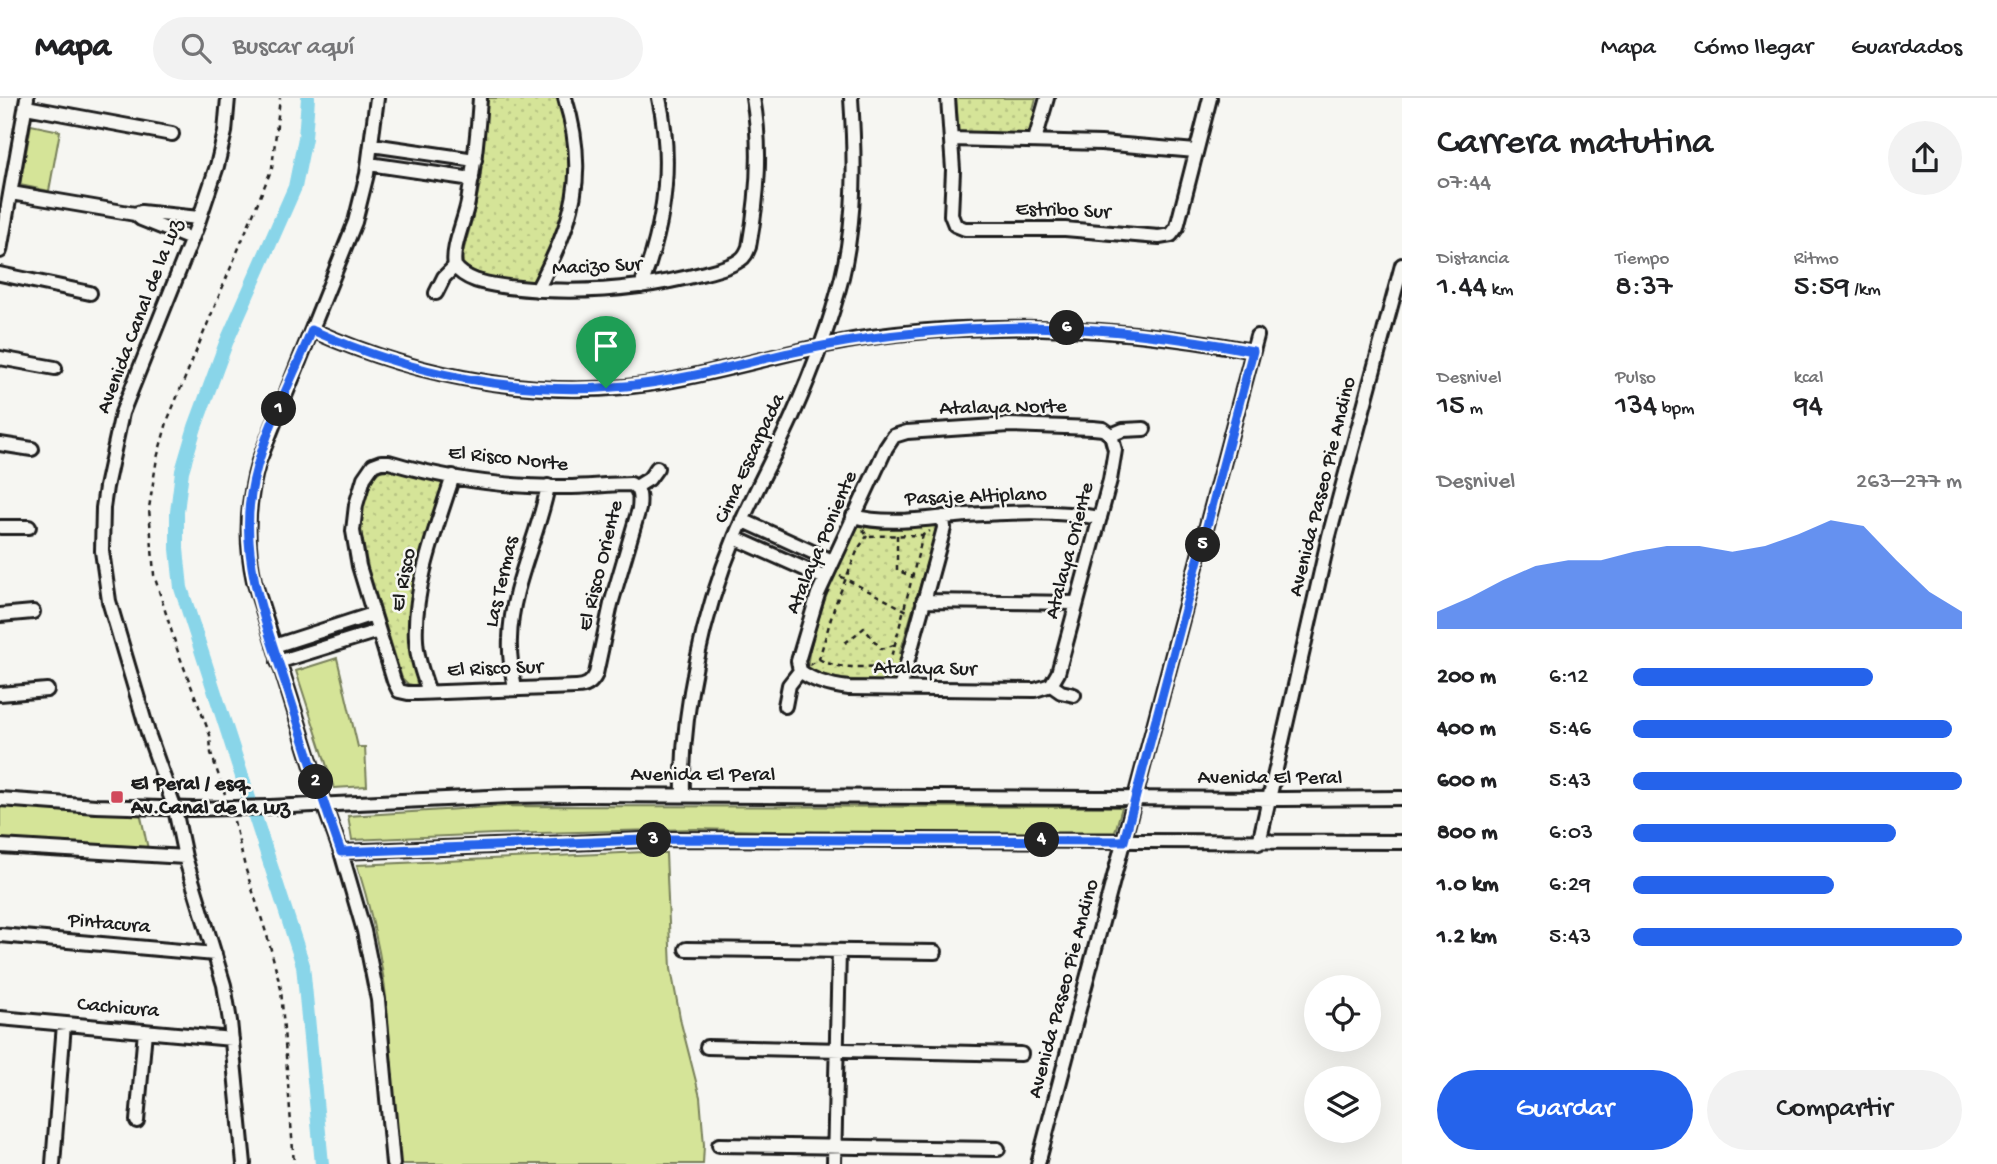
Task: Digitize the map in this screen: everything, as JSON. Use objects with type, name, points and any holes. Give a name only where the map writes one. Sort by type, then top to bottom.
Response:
[{"type":"street","name":"Avenida Canal de la Luz","points":[[228,98],[221,149],[199,218],[122,413],[106,487],[102,529],[104,572],[109,601],[149,736],[175,809],[185,857],[228,1004],[244,1164]]},
{"type":"street","points":[[377,98],[369,164],[355,222],[259,461],[249,504],[248,535],[251,565],[278,662],[341,852],[364,931],[377,1000],[393,1164]]},
{"type":"street","points":[[436,293],[444,277],[455,266],[454,254],[466,215],[475,160],[480,98]]},
{"type":"street","points":[[537,290],[566,229],[576,181],[575,136],[565,98]]},
{"type":"street","points":[[641,286],[656,244],[665,191],[665,136],[659,98]]},
{"type":"street","name":"Macizo Sur","points":[[455,266],[474,279],[500,286],[589,291],[641,286],[726,267],[743,258],[749,247],[758,185],[758,142],[753,98]]},
{"type":"street","name":"Cima Escarpada","points":[[683,795],[685,734],[695,674],[715,594],[742,520],[792,416],[820,346],[842,276],[851,223],[854,163],[851,98]]},
{"type":"street","points":[[948,98],[952,139],[1035,140],[1196,151],[1210,98]]},
{"type":"street","points":[[1035,140],[1047,98]]},
{"type":"street","points":[[0,251],[27,103],[172,134]]},
{"type":"street","name":"Estribo Sur","points":[[952,139],[951,215],[955,225],[965,229],[1065,229],[1159,237],[1171,235],[1177,227],[1196,151]]},
{"type":"street","points":[[372,145],[475,160]]},
{"type":"street","points":[[369,164],[472,178]]},
{"type":"street","points":[[11,193],[135,214],[141,212],[199,218]]},
{"type":"street","points":[[135,214],[141,219],[191,239]]},
{"type":"street","name":"Avenida Paseo Pie Andino","points":[[1259,843],[1329,537],[1402,265]]},
{"type":"street","points":[[0,274],[90,293]]},
{"type":"street","points":[[312,330],[362,350],[433,372],[495,384],[542,387],[606,388],[665,382],[820,346],[895,334],[965,328],[1076,328],[1149,335],[1253,351]]},
{"type":"street","name":"Avenida Paseo Pie Andino","points":[[1038,1164],[1257,336]]},
{"type":"street","points":[[0,358],[55,369]]},
{"type":"street","name":"Atalaya Norte","points":[[894,436],[907,432],[1009,425],[1093,428],[1103,429],[1111,435]]},
{"type":"street","points":[[1111,435],[1123,430],[1144,429]]},
{"type":"street","name":"Atalaya Oriente","points":[[1051,685],[1058,673],[1100,518],[1114,457],[1111,435]]},
{"type":"street","name":"Atalaya Poniente","points":[[785,706],[789,685],[800,671],[800,652],[814,605],[853,516],[888,443],[894,436]]},
{"type":"street","points":[[0,444],[32,449]]},
{"type":"street","name":"El Risco Norte","points":[[373,614],[357,557],[353,523],[364,478],[370,467],[376,463],[389,462],[453,476],[548,486],[636,486]]},
{"type":"street","name":"El Risco Oriente","points":[[591,682],[596,674],[607,621],[639,509],[640,494],[636,486],[649,479],[657,468]]},
{"type":"street","name":"El Risco","points":[[429,692],[416,647],[417,609],[428,560],[453,476]]},
{"type":"street","name":"Las Termas","points":[[514,688],[510,648],[512,620],[519,583],[548,486]]},
{"type":"street","name":"Pasaje Altiplano","points":[[853,516],[867,520],[884,520],[1031,513],[1100,518]]},
{"type":"street","points":[[900,689],[943,533],[943,517]]},
{"type":"street","points":[[742,520],[829,569]]},
{"type":"street","points":[[0,527],[29,527]]},
{"type":"street","points":[[735,538],[829,569]]},
{"type":"street","points":[[923,601],[1076,603]]},
{"type":"street","points":[[0,615],[33,612]]},
{"type":"street","points":[[274,646],[373,614],[378,631],[278,662]]},
{"type":"street","name":"El Risco Sur","points":[[378,631],[394,681],[400,691],[408,693],[581,687],[591,682]]},
{"type":"street","name":"Atalaya Sur","points":[[800,671],[813,679],[840,687],[1035,690],[1051,685]]},
{"type":"street","points":[[1051,685],[1061,692],[1074,695]]},
{"type":"street","points":[[0,694],[47,690]]},
{"type":"street","name":"Avenida El Peral","points":[[1,801],[193,809],[512,796],[1402,798]]},
{"type":"street","points":[[341,852],[668,839],[1402,842]]},
{"type":"street","points":[[0,846],[185,857]]},
{"type":"street","name":"Pintacura","points":[[0,935],[215,954]]},
{"type":"street","points":[[686,949],[935,952]]},
{"type":"street","points":[[834,1164],[839,951]]},
{"type":"street","name":"Cachicura","points":[[0,1018],[232,1039]]},
{"type":"street","points":[[53,1164],[64,1024]]},
{"type":"street","points":[[137,1121],[145,1031]]},
{"type":"street","points":[[707,1047],[1021,1054]]},
{"type":"street","points":[[719,1145],[998,1149]]},
{"type":"path","points":[[226,797],[211,753],[210,735],[161,600],[153,562],[149,508],[157,457],[168,419],[272,167],[280,98]]},
{"type":"path","points":[[897,535],[897,570],[913,577]]},
{"type":"path","points":[[900,689],[888,666],[923,535]]},
{"type":"path","points":[[800,671],[819,659],[835,605],[858,549],[867,536]]},
{"type":"path","points":[[829,569],[919,616]]},
{"type":"path","points":[[845,643],[864,628],[881,649],[895,645],[911,649]]},
{"type":"path","points":[[819,659],[842,666],[888,666]]},
{"type":"path","points":[[233,820],[245,867],[270,942],[281,989],[294,1164]]},
{"type":"green space","points":[[488,98],[558,98],[563,118],[568,159],[566,199],[556,239],[533,281],[496,278],[478,273],[463,264],[462,256],[480,183]]},
{"type":"green space","points":[[956,98],[1036,98],[1033,110],[1038,111],[1026,136],[959,134]]},
{"type":"green space","points":[[31,125],[60,131],[49,191],[20,185]]},
{"type":"green space","points":[[389,470],[444,483],[426,542],[413,656],[419,683],[417,686],[408,684],[402,678],[368,568],[361,531],[362,509],[374,476],[380,471]]},
{"type":"green space","points":[[936,521],[939,529],[935,546],[932,546],[900,653],[904,655],[895,681],[839,678],[808,668],[812,640],[827,594],[845,550],[859,526],[869,523]]},
{"type":"green space","points":[[337,658],[358,747],[365,747],[367,786],[334,788],[296,671]]},
{"type":"green space","points":[[7,805],[140,812],[148,849],[0,840],[0,808]]},
{"type":"green space","points":[[508,806],[1122,807],[1115,832],[898,834],[696,829],[352,840],[348,816]]},
{"type":"green space","points":[[666,853],[671,969],[681,1023],[700,1097],[703,1164],[398,1164],[384,981],[373,922],[357,865]]},
{"type":"waterway","points":[[308,98],[305,138],[295,187],[226,343],[182,471],[177,512],[177,549],[181,588],[303,965],[322,1164]]},
{"type":"place","name":"El Peral / esq. Av.Canal de la Luz","points":[[117,797]]},
{"type":"route","points":[[1076,328],[1167,337],[1253,351],[1124,841],[668,839],[341,852],[254,581],[248,542],[249,504],[259,461],[312,330],[378,356],[453,377],[519,386],[606,388],[665,382],[820,346],[895,334],[950,329],[1076,328]]}]
